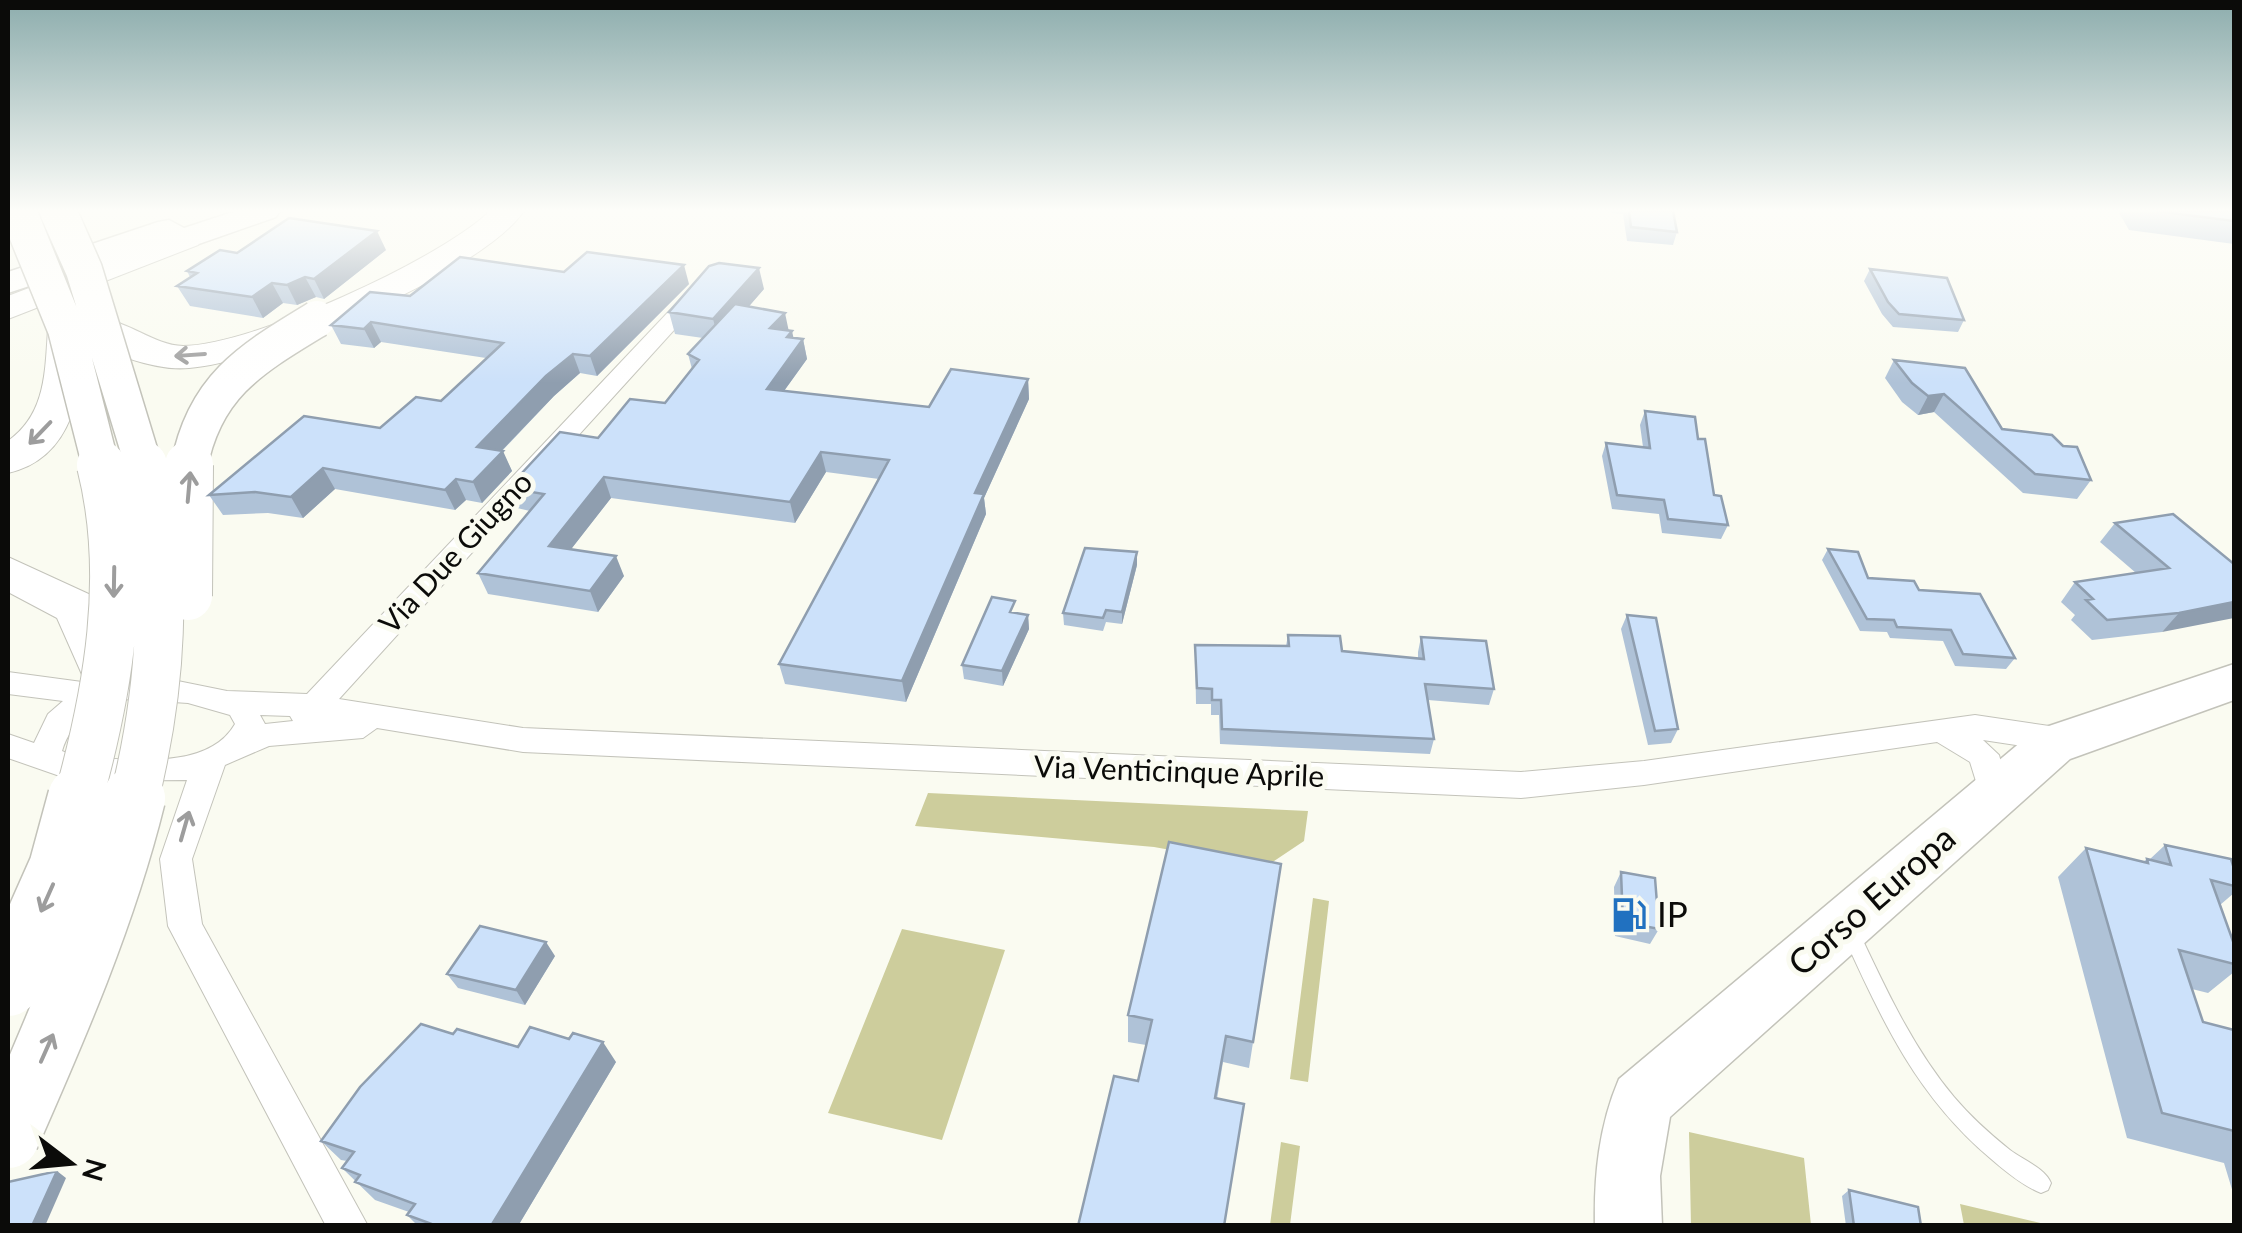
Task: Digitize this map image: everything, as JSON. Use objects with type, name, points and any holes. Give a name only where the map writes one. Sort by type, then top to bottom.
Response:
[{"type":"highway","points":[[50,269],[84,329],[144,468],[161,569],[154,719]]},
{"type":"highway","points":[[8,985],[60,868],[101,717],[100,685],[116,580],[84,329],[83,269]]},
{"type":"highway","points":[[8,308],[108,269]]},
{"type":"highway","points":[[8,1137],[62,1014],[120,856],[154,719],[183,634],[190,582],[187,497],[204,411],[244,362],[317,320],[423,269]]},
{"type":"highway","points":[[84,329],[156,355],[190,357],[317,320]]},
{"type":"highway","points":[[8,460],[40,435],[64,399],[84,329]]},
{"type":"highway","points":[[8,573],[76,608],[100,685]]},
{"type":"main road","points":[[8,283],[51,269]]},
{"type":"main road","points":[[8,299],[97,269]]},
{"type":"main road","name":"Corso Europa","points":[[1629,1226],[1628,1176],[1641,1101],[1994,796],[2034,743],[2234,682]]},
{"type":"street","name":"Via Due Giugno","points":[[292,730],[701,288]]},
{"type":"street","name":"Via Venticinque Aprile","points":[[8,683],[134,686],[228,702],[315,706],[524,740],[714,752],[1522,786],[1612,778],[1942,730],[2034,743]]},
{"type":"street","points":[[100,685],[68,710],[49,738],[48,758],[109,812],[178,896]]},
{"type":"street","points":[[228,702],[247,714],[250,724],[225,752],[191,806],[176,860],[178,896],[185,926],[348,1226]]},
{"type":"street","name":"Via Venticinque Aprile","points":[[59,765],[148,773],[178,771],[292,730],[414,725]]},
{"type":"street","name":"Via Venticinque Aprile","points":[[1942,730],[2034,743]]},
{"type":"street","points":[[1942,730],[1984,755],[1994,796]]},
{"type":"street","points":[[8,746],[59,765]]},
{"type":"lane","points":[[1847,924],[1902,1043],[1934,1091],[1994,1154],[2041,1183]]},
{"type":"green space","points":[[928,793],[1308,811],[1304,841],[1265,867],[1154,847],[915,826]]},
{"type":"green space","points":[[1313,898],[1329,901],[1308,1082],[1290,1079]]},
{"type":"green space","points":[[902,929],[1005,950],[942,1140],[828,1113]]},
{"type":"green space","points":[[1689,1132],[1804,1158],[1811,1225],[1691,1225]]},
{"type":"green space","points":[[1281,1142],[1300,1146],[1290,1225],[1270,1225]]},
{"type":"green space","points":[[1960,1204],[2049,1225],[1964,1225]]},
{"type":"building","points":[[328,269],[314,279],[305,277],[287,285],[272,283],[252,297],[177,286],[197,273],[187,271]]},
{"type":"building","points":[[445,269],[564,272],[568,269],[680,269],[590,356],[573,354],[546,376],[477,447],[503,451],[473,482],[456,479],[445,490],[323,468],[291,497],[255,492],[209,495],[304,416],[380,428],[416,397],[441,401],[503,343],[371,322],[364,329],[331,325],[370,292],[410,296]]},
{"type":"building","points":[[707,269],[759,269],[713,319],[669,312]]},
{"type":"building","points":[[1870,269],[1947,278],[1964,320],[1899,314]]},
{"type":"building","points":[[735,304],[785,313],[770,328],[792,331],[787,337],[803,339],[767,389],[929,407],[951,369],[1028,379],[975,493],[984,494],[902,681],[779,664],[889,460],[821,452],[790,502],[604,477],[549,546],[616,556],[590,591],[478,573],[544,494],[508,488],[560,432],[598,438],[630,399],[665,403],[699,360],[688,354]]},
{"type":"building","points":[[1894,360],[1965,368],[2002,429],[2052,435],[2063,446],[2077,447],[2091,480],[2035,474],[1944,394],[1928,396]]},
{"type":"building","points":[[1645,411],[1695,417],[1698,439],[1705,439],[1714,495],[1721,496],[1728,525],[1668,519],[1664,500],[1617,495],[1606,443],[1650,448]]},
{"type":"building","points":[[2173,514],[2234,564],[2234,602],[2179,613],[2107,620],[2086,600],[2093,599],[2075,582],[2169,568],[2115,523]]},
{"type":"building","points":[[1085,548],[1137,552],[1122,612],[1106,610],[1103,618],[1063,613]]},
{"type":"building","points":[[1828,549],[1858,552],[1868,578],[1914,581],[1919,590],[1980,594],[2015,658],[1963,654],[1951,630],[1897,627],[1894,620],[1867,619]]},
{"type":"building","points":[[992,597],[1015,601],[1010,612],[1028,615],[1002,671],[962,665]]},
{"type":"building","points":[[1627,615],[1656,618],[1678,729],[1655,731]]},
{"type":"building","points":[[1288,635],[1340,636],[1342,651],[1424,659],[1421,637],[1486,641],[1494,689],[1425,684],[1434,739],[1222,729],[1221,700],[1212,700],[1212,689],[1197,688],[1195,645],[1289,646]]},
{"type":"building","points":[[1169,842],[1281,864],[1253,1042],[1226,1036],[1215,1098],[1244,1104],[1224,1226],[1078,1226],[1114,1076],[1138,1081],[1152,1020],[1128,1015]]},
{"type":"building","points":[[2165,845],[2231,859],[2234,869],[2234,886],[2211,880],[2234,944],[2234,964],[2179,950],[2203,1022],[2234,1030],[2234,1131],[2162,1113],[2086,848],[2171,865]]},
{"type":"building","points":[[1621,872],[1655,878],[1659,929],[1623,922]]},
{"type":"building","points":[[480,926],[546,942],[516,990],[447,974]]},
{"type":"building","points":[[421,1024],[453,1034],[457,1029],[518,1047],[530,1027],[569,1039],[573,1033],[603,1042],[491,1226],[437,1226],[407,1215],[415,1204],[355,1182],[360,1175],[342,1168],[354,1152],[321,1141],[360,1087]]},
{"type":"building","points":[[57,1171],[32,1226],[8,1226],[8,1182]]},
{"type":"building","points":[[1849,1190],[1918,1207],[1921,1226],[1854,1226]]},
{"type":"place","name":"IP","points":[[1629,915]]}]
